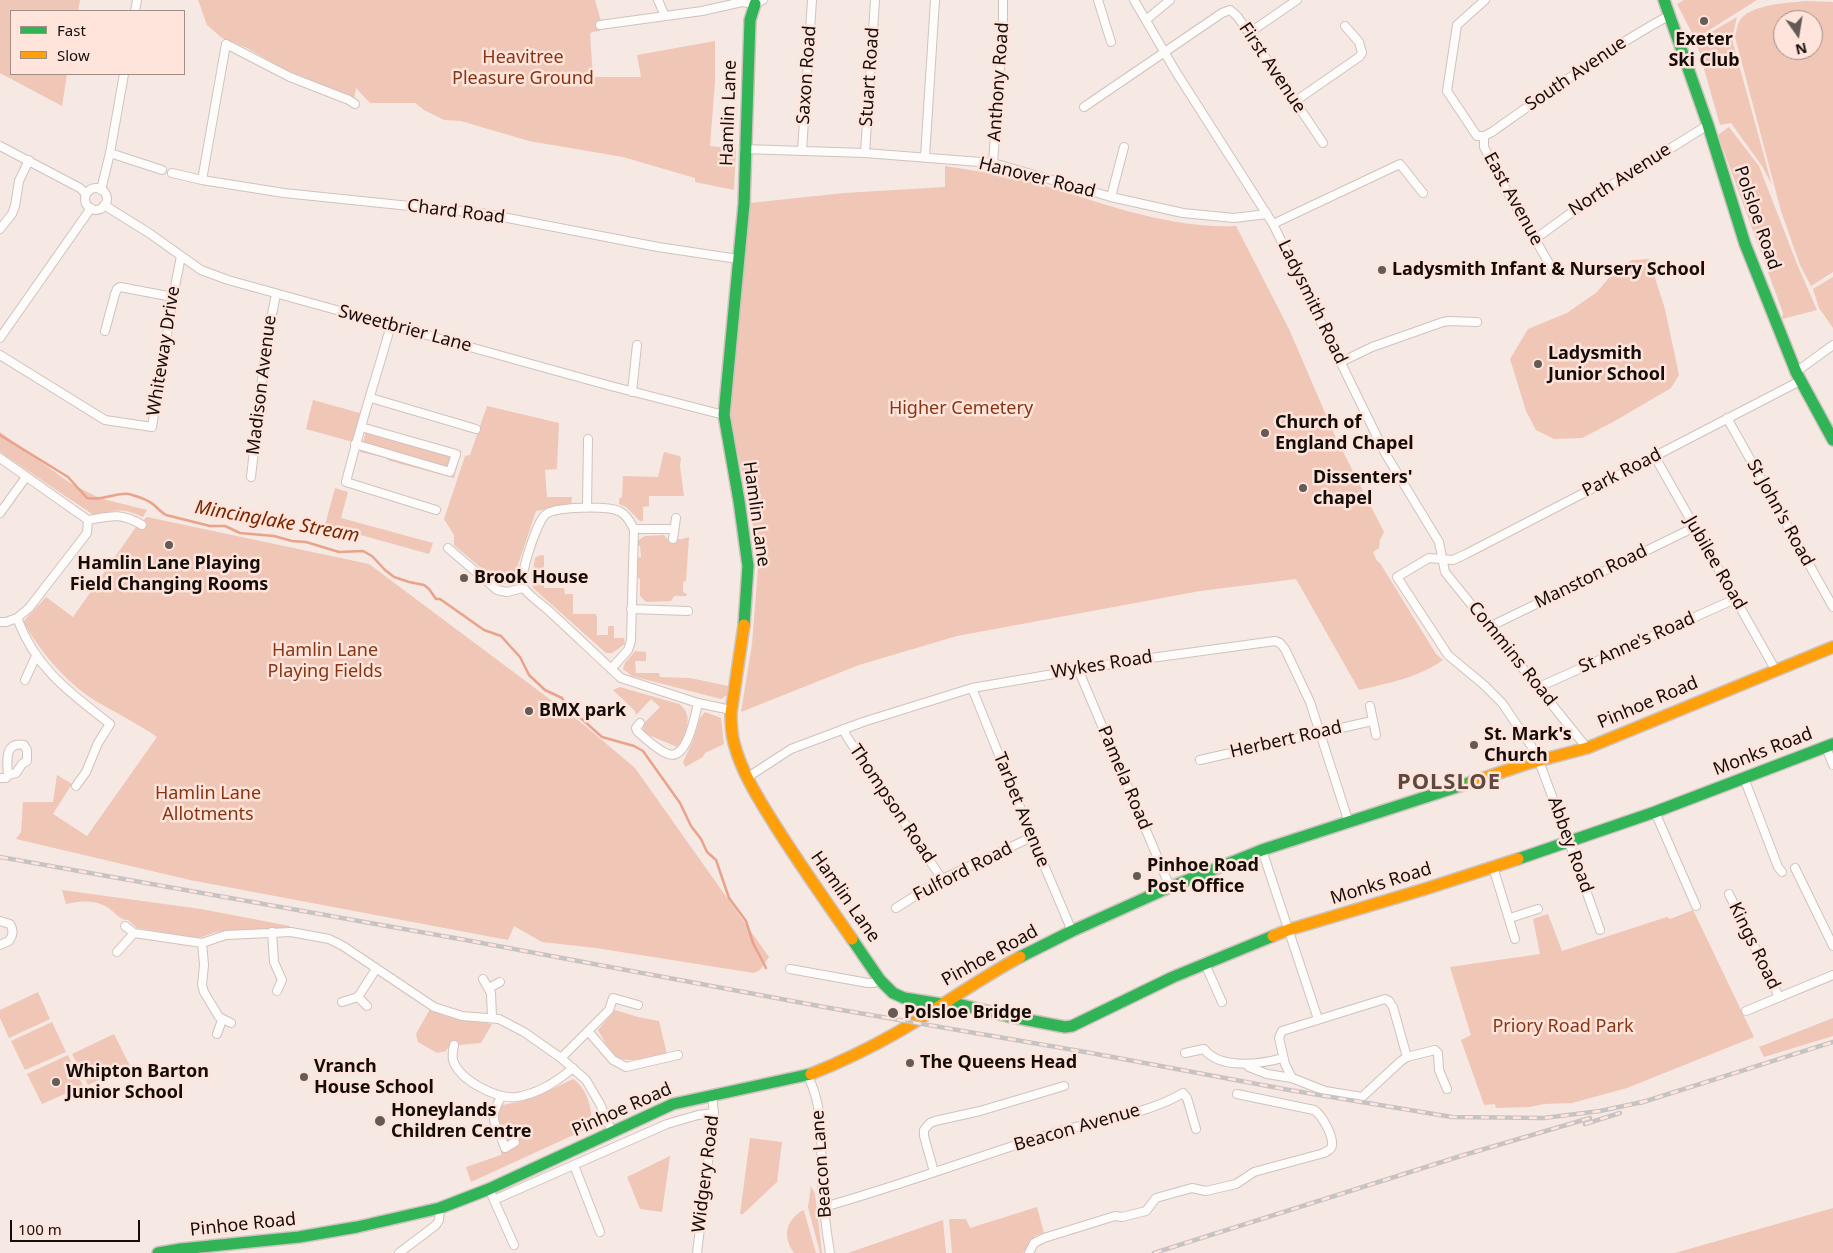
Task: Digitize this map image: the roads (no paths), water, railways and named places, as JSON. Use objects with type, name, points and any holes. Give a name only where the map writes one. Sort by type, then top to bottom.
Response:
[{"type":"street","points":[[658,0],[665,16]]},
{"type":"street","name":"Saxon Road","points":[[802,151],[812,0]]},
{"type":"street","name":"Stuart Road","points":[[865,153],[875,0]]},
{"type":"street","points":[[925,157],[935,0]]},
{"type":"street","name":"Anthony Road","points":[[993,163],[1003,25],[1003,0]]},
{"type":"street","points":[[1098,0],[1111,42]]},
{"type":"street","name":"Ladysmith Road","points":[[1134,0],[1273,224],[1385,453],[1439,542],[1442,558]]},
{"type":"street","points":[[1146,20],[1170,0]]},
{"type":"street","points":[[1250,33],[1297,0]]},
{"type":"street","name":"East Avenue","points":[[1485,0],[1457,25],[1447,91],[1477,136],[1484,136],[1484,147],[1554,272]]},
{"type":"street","name":"Polsloe Road","points":[[1665,0],[1708,124],[1746,244],[1798,376],[1833,440]]},
{"type":"street","points":[[600,25],[702,11],[742,2],[759,2]]},
{"type":"street","name":"Hamlin Lane","points":[[759,2],[750,20],[744,149],[744,204],[724,415],[748,566],[742,636],[731,710],[731,727],[733,738],[760,801],[792,852],[880,980],[893,993],[904,998],[941,1004]]},
{"type":"street","name":"First Avenue","points":[[1165,52],[1230,10],[1250,33],[1323,143]]},
{"type":"street","name":"South Avenue","points":[[1484,136],[1639,32],[1670,15]]},
{"type":"street","points":[[1294,102],[1360,57],[1362,53],[1359,42],[1344,26]]},
{"type":"street","points":[[202,180],[226,44],[290,77],[355,104]]},
{"type":"street","points":[[1084,107],[1165,52]]},
{"type":"street","points":[[101,190],[110,153],[124,75]]},
{"type":"street","name":"North Avenue","points":[[1535,239],[1597,194],[1708,124]]},
{"type":"street","points":[[0,146],[80,188],[86,194],[86,204],[91,208],[98,209],[104,205],[106,195],[101,190],[94,188],[86,194]]},
{"type":"street","points":[[1111,197],[1124,147]]},
{"type":"street","name":"Hanover Road","points":[[744,149],[865,153],[993,163],[1111,197],[1175,212],[1218,218],[1267,214]]},
{"type":"street","points":[[110,153],[162,170]]},
{"type":"street","points":[[0,229],[12,214],[15,206],[18,181],[29,160]]},
{"type":"street","points":[[1273,224],[1400,164],[1423,193]]},
{"type":"street","name":"Chard Road","points":[[172,173],[202,180],[284,193],[487,214],[658,247],[738,259]]},
{"type":"street","name":"Sweetbrier Lane","points":[[104,205],[149,232],[208,273],[391,326],[632,392],[724,415]]},
{"type":"street","points":[[0,338],[91,208]]},
{"type":"street","name":"Whiteway Drive","points":[[0,355],[105,420],[152,427],[181,256]]},
{"type":"street","points":[[105,331],[115,294],[120,287],[173,297]]},
{"type":"street","name":"Madison Avenue","points":[[250,477],[266,345],[276,294]]},
{"type":"street","points":[[1341,362],[1372,348],[1442,322],[1477,322]]},
{"type":"street","points":[[391,326],[355,444],[346,482],[436,510]]},
{"type":"street","points":[[632,392],[637,345]]},
{"type":"street","name":"Park Road","points":[[1540,761],[1502,703],[1448,655],[1397,577],[1429,558],[1453,560],[1466,554],[1727,418],[1798,376],[1833,345]]},
{"type":"street","points":[[370,398],[476,429]]},
{"type":"street","name":"St John's Road","points":[[1727,418],[1833,607]]},
{"type":"street","points":[[355,444],[450,472],[456,454],[361,427]]},
{"type":"street","points":[[586,508],[588,439]]},
{"type":"street","name":"Jubilee Road","points":[[1655,456],[1775,669]]},
{"type":"street","points":[[0,458],[88,520],[87,533],[29,608],[17,618],[0,622]]},
{"type":"street","points":[[0,513],[26,477]]},
{"type":"street","points":[[611,669],[628,650],[630,641],[634,529],[624,514],[617,510],[586,508],[557,510],[546,514],[539,522],[522,577],[523,588],[611,669],[621,678],[698,703],[731,710]]},
{"type":"street","points":[[88,520],[112,515],[123,516],[142,525]]},
{"type":"street","points":[[673,539],[676,518]]},
{"type":"street","name":"Manston Road","points":[[1489,627],[1694,527]]},
{"type":"street","points":[[634,529],[674,529]]},
{"type":"street","points":[[448,548],[496,590],[507,592],[523,588]]},
{"type":"street","name":"Commins Road","points":[[1442,558],[1445,572],[1539,686],[1587,748]]},
{"type":"street","name":"St Anne's Road","points":[[1539,686],[1735,599]]},
{"type":"street","points":[[631,609],[688,611]]},
{"type":"street","points":[[17,618],[23,634],[36,656],[63,688],[110,724],[98,743],[86,772],[76,786]]},
{"type":"street","name":"Wykes Road","points":[[748,776],[791,749],[843,729],[972,688],[1129,661],[1278,641],[1285,649],[1306,693],[1321,733],[1349,823]]},
{"type":"street","name":"Pinhoe Road","points":[[158,1253],[307,1236],[348,1229],[440,1208],[489,1189],[673,1104],[808,1076],[898,1032],[987,975],[1072,931],[1170,887],[1262,850],[1349,823],[1441,791],[1587,748],[1634,730],[1775,669],[1833,647]]},
{"type":"street","points":[[25,680],[36,656]]},
{"type":"street","name":"Pamela Road","points":[[1078,669],[1170,887]]},
{"type":"street","name":"Tarbet Avenue","points":[[972,688],[1072,931]]},
{"type":"street","points":[[640,723],[636,728],[637,731],[664,752],[671,756],[676,755],[682,751],[686,742],[698,703]]},
{"type":"street","points":[[1370,706],[1376,735]]},
{"type":"street","name":"Herbert Road","points":[[1200,760],[1372,721]]},
{"type":"street","name":"Thompson Road","points":[[843,729],[846,737],[942,879]]},
{"type":"street","points":[[1829,746],[1833,765]]},
{"type":"street","name":"Monks Road","points":[[941,1004],[958,1004],[1007,1016],[1065,1027],[1072,1026],[1173,977],[1288,930],[1570,842],[1829,746]]},
{"type":"street","name":"Abbey Road","points":[[1540,761],[1600,930]]},
{"type":"street","points":[[1744,778],[1756,814],[1778,867],[1782,872]]},
{"type":"street","points":[[1655,812],[1696,906]]},
{"type":"street","name":"Fulford Road","points":[[896,908],[942,879],[1032,837]]},
{"type":"street","points":[[1262,850],[1318,1019]]},
{"type":"street","points":[[1493,867],[1515,939]]},
{"type":"street","points":[[1795,868],[1833,946]]},
{"type":"street","name":"Kings Road","points":[[1729,894],[1780,997]]},
{"type":"street","points":[[1510,918],[1538,909]]},
{"type":"street","points":[[0,921],[10,924],[13,936],[10,942],[0,944]]},
{"type":"street","points":[[125,926],[134,933],[202,943],[226,935],[272,932],[291,932],[329,939],[343,946],[434,1007],[462,1016],[492,1017],[524,1032],[573,1068],[586,1080],[612,1132]]},
{"type":"street","points":[[272,932],[274,962],[286,980],[277,991]]},
{"type":"street","points":[[117,952],[134,933]]},
{"type":"street","points":[[202,943],[204,965],[202,988],[217,1015],[222,1020],[231,1023]]},
{"type":"street","points":[[1206,964],[1222,1002]]},
{"type":"street","points":[[342,1002],[358,997],[376,969]]},
{"type":"street","points":[[790,969],[868,983],[880,980]]},
{"type":"street","points":[[1746,1011],[1833,975]]},
{"type":"street","points":[[483,979],[489,988],[492,999],[492,1017]]},
{"type":"street","points":[[489,988],[500,982]]},
{"type":"street","points":[[358,997],[367,1006]]},
{"type":"street","points":[[560,1058],[609,1010],[613,998],[638,1004]]},
{"type":"street","points":[[1292,1078],[1283,1058],[1279,1038],[1280,1033],[1286,1029],[1385,999],[1393,1007],[1407,1058]]},
{"type":"street","points":[[217,1034],[222,1020]]},
{"type":"street","points":[[588,1030],[613,1060],[626,1067],[678,1055]]},
{"type":"street","points":[[454,1045],[452,1054],[454,1062],[461,1073],[474,1083],[501,1097],[516,1097],[538,1091],[555,1083],[573,1068]]},
{"type":"street","points":[[1184,1053],[1204,1049],[1216,1059],[1246,1064],[1265,1063],[1283,1058]]},
{"type":"street","points":[[1246,1064],[1248,1067],[1267,1074],[1292,1078],[1325,1092],[1362,1097],[1367,1090],[1407,1058],[1435,1050],[1438,1056],[1439,1070],[1447,1089]]},
{"type":"street","name":"Beacon Lane","points":[[808,1076],[814,1088],[820,1110],[824,1207],[830,1253]]},
{"type":"street","points":[[934,1172],[924,1136],[924,1130],[930,1123],[980,1112],[1064,1086]]},
{"type":"street","name":"Beacon Avenue","points":[[824,1207],[1061,1131],[1124,1115],[1172,1100],[1183,1094],[1187,1098],[1196,1129]]},
{"type":"street","points":[[1029,1253],[1034,1244],[1044,1238],[1115,1216],[1122,1217],[1146,1211],[1156,1198],[1192,1188],[1206,1191],[1236,1184],[1260,1170],[1328,1151],[1332,1144],[1330,1135],[1322,1117],[1314,1110],[1237,1094]]},
{"type":"street","name":"Widgery Road","points":[[697,1253],[714,1113],[712,1096]]},
{"type":"street","points":[[501,1097],[494,1108],[496,1130],[505,1148],[515,1142]]},
{"type":"street","points":[[494,1200],[620,1144],[682,1119],[714,1113]]},
{"type":"street","points":[[574,1165],[600,1232]]},
{"type":"street","points":[[489,1189],[514,1245]]},
{"type":"street","points":[[399,1253],[436,1225],[439,1220],[440,1208]]},
{"type":"waterway","name":"Mincinglake Stream","points":[[0,435],[68,477],[87,498],[93,499],[129,494],[149,501],[166,515],[210,526],[225,526],[240,533],[274,536],[292,541],[306,542],[339,552],[363,551],[372,556],[394,577],[424,585],[436,599],[440,599],[484,630],[501,636],[520,657],[529,675],[545,690],[562,698],[566,705],[602,737],[634,746],[643,751],[680,803],[707,852],[716,860],[729,898],[746,921],[753,943],[766,968]]},
{"type":"railway","points":[[0,857],[471,941],[824,1007],[1091,1053],[1289,1090],[1452,1117],[1544,1118],[1600,1111],[1647,1101]]},
{"type":"railway","points":[[1640,1103],[1833,1042]]},
{"type":"railway","points":[[1585,1124],[1620,1113]]},
{"type":"railway","points":[[1154,1253],[1464,1155],[1590,1118]]},
{"type":"place","name":"Exeter Ski Club","points":[[1704,21]]},
{"type":"place","name":"Ladysmith Infant & Nursery School","points":[[1382,270]]},
{"type":"place","name":"Ladysmith Junior School","points":[[1538,364]]},
{"type":"place","name":"Church of England Chapel","points":[[1265,433]]},
{"type":"place","name":"Dissenters' chapel","points":[[1303,488]]},
{"type":"place","name":"Hamlin Lane Playing Field Changing Rooms","points":[[169,545]]},
{"type":"place","name":"Brook House","points":[[464,578]]},
{"type":"place","name":"BMX park","points":[[529,711]]},
{"type":"place","name":"St. Mark's Church","points":[[1474,745]]},
{"type":"place","name":"Pinhoe Road Post Office","points":[[1137,876]]},
{"type":"place","name":"Polsloe Bridge","points":[[893,1013]]},
{"type":"place","name":"The Queens Head","points":[[910,1063]]},
{"type":"place","name":"Vranch House School","points":[[304,1077]]},
{"type":"place","name":"Whipton Barton Junior School","points":[[56,1082]]},
{"type":"place","name":"Honeylands Children Centre","points":[[380,1121]]},
{"type":"district","name":"POLSLOE","points":[[1449,783]]},
{"type":"park label","name":"Heavitree Pleasure Ground","points":[[523,68]]},
{"type":"park label","name":"Higher Cemetery","points":[[961,409]]},
{"type":"park label","name":"Hamlin Lane Playing Fields","points":[[325,661]]},
{"type":"park label","name":"Hamlin Lane Allotments","points":[[208,804]]},
{"type":"park label","name":"Priory Road Park","points":[[1563,1027]]}]
